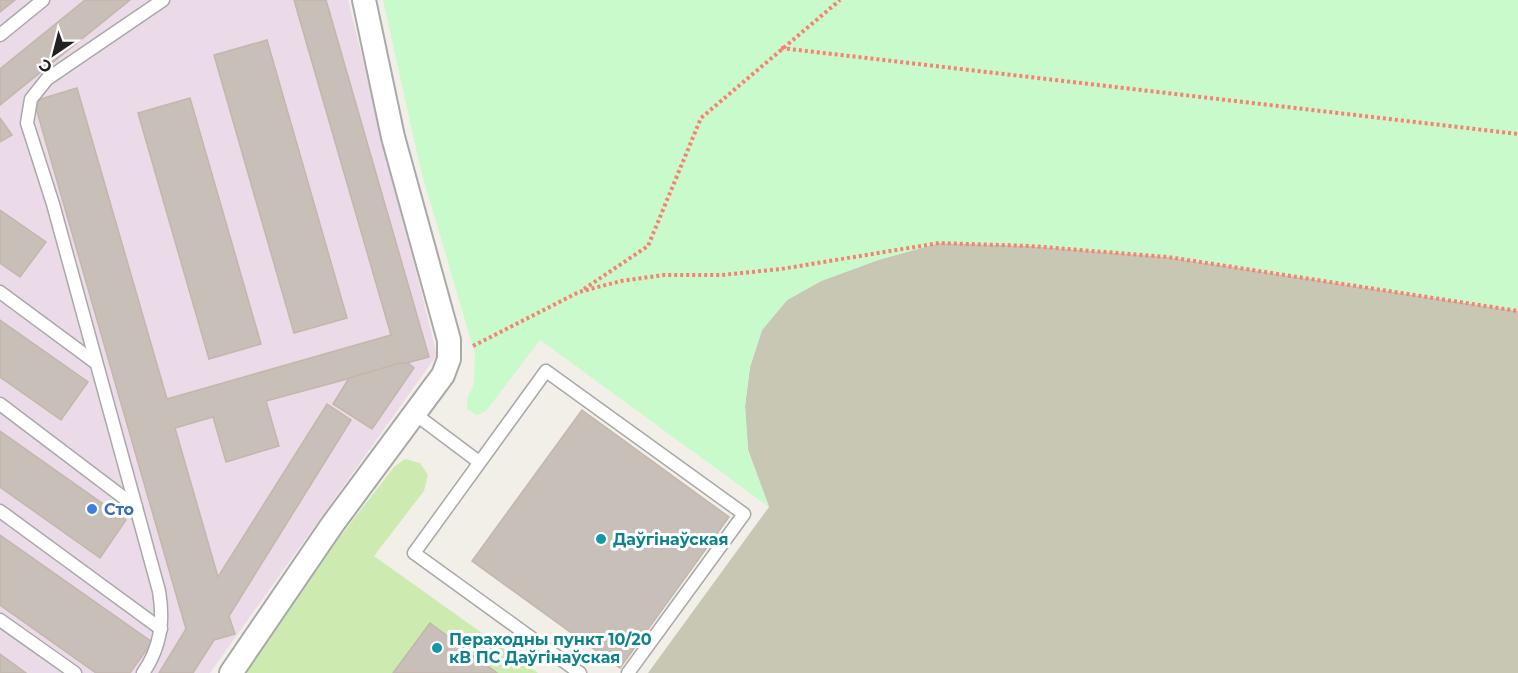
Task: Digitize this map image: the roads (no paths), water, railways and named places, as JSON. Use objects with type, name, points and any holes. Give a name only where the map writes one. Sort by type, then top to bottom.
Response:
[{"type":"street","points":[[231,673],[332,525],[443,375],[450,359],[449,340],[393,137],[364,0]]},
{"type":"lane","points":[[0,36],[43,0]]},
{"type":"lane","points":[[143,673],[151,661],[161,629],[163,615],[159,591],[53,204],[27,123],[31,99],[47,79],[163,0]]},
{"type":"lane","points":[[0,292],[96,363]]},
{"type":"lane","points":[[580,673],[414,553],[546,371],[744,514],[628,673]]},
{"type":"lane","points":[[0,404],[136,507]]},
{"type":"lane","points":[[415,414],[479,462]]},
{"type":"lane","points":[[0,512],[161,629]]},
{"type":"lane","points":[[0,620],[75,673]]},
{"type":"place","name":"Сто","points":[[92,509]]},
{"type":"place","name":"Даўгінаўская","points":[[601,539]]},
{"type":"place","name":"Пераходны пункт 10/20 кВ ПС Даўгінаўская","points":[[437,648]]}]
